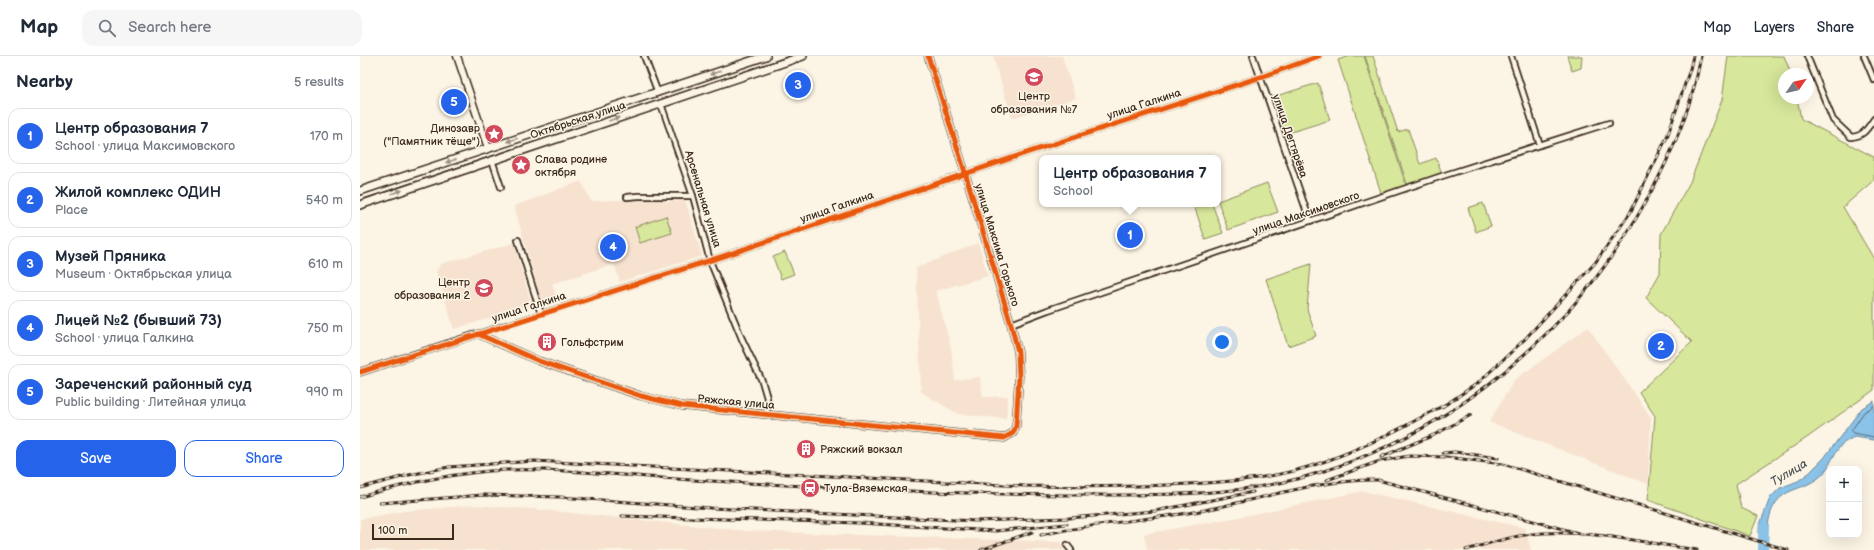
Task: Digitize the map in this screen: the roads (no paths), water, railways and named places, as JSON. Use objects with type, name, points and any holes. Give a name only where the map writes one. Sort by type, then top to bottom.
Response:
[{"type":"main road","name":"Октябрьская улица","points":[[360,190],[658,93],[766,56]]},
{"type":"main road","name":"Октябрьская улица","points":[[360,205],[803,56]]},
{"type":"main road","name":"Арсенальная улица","points":[[658,93],[661,104]]},
{"type":"main road","points":[[488,148],[492,160]]},
{"type":"street","points":[[457,56],[488,148]]},
{"type":"street","name":"Арсенальная улица","points":[[644,56],[658,93]]},
{"type":"street","name":"улица Максима Горького","points":[[928,56],[1011,324],[1019,361],[1016,426],[1013,433],[1004,438]]},
{"type":"street","name":"улица Дегтярёва","points":[[1253,56],[1310,222]]},
{"type":"street","name":"улица Галкина","points":[[360,372],[710,261],[1169,106],[1261,77],[1319,56]]},
{"type":"street","points":[[1511,56],[1540,145]]},
{"type":"street","points":[[1807,56],[1833,120],[1851,137],[1859,136],[1866,131],[1874,119]]},
{"type":"street","points":[[1864,56],[1874,80]]},
{"type":"street","name":"Арсенальная улица","points":[[661,104],[693,196],[710,261],[742,339],[762,381],[767,398],[767,414]]},
{"type":"street","name":"улица Максимовского","points":[[1011,324],[1048,310],[1442,176],[1609,123]]},
{"type":"street","points":[[492,160],[501,187]]},
{"type":"street","points":[[627,197],[693,196]]},
{"type":"street","points":[[518,240],[541,314]]},
{"type":"street","name":"Ряжская улица","points":[[478,334],[539,361],[667,404],[713,410],[1004,438]]},
{"type":"street","points":[[1067,545],[1071,550]]},
{"type":"water","points":[[1874,401],[1874,440],[1854,437],[1841,445],[1820,477],[1781,497],[1772,509],[1766,541],[1759,538],[1759,527],[1770,498],[1780,488],[1798,481],[1809,473],[1824,458],[1862,408]]},
{"type":"waterway","name":"Тулица","points":[[1763,550],[1764,527]]},
{"type":"tram line","points":[[360,200],[791,56]]},
{"type":"railway","points":[[1442,407],[1478,383],[1524,340],[1595,263],[1630,213],[1667,137],[1693,56]]},
{"type":"railway","points":[[360,497],[396,487],[450,476],[506,470],[576,471],[669,479],[937,492],[1035,495],[1165,494],[1221,491],[1275,484],[1301,478],[1338,466],[1372,453],[1406,437],[1438,419],[1468,399],[1526,353],[1578,300],[1602,270],[1625,237],[1646,202],[1665,165],[1693,92],[1701,56]]},
{"type":"railway","points":[[360,488],[409,475],[449,467],[534,461],[1025,486],[1132,486],[1215,482],[1263,477],[1294,471],[1314,465],[1372,442],[1446,404]]},
{"type":"railway","points":[[1381,457],[1434,435],[1471,415]]},
{"type":"railway","points":[[1443,453],[1455,452],[1498,458]]},
{"type":"railway","points":[[1327,480],[1380,461],[1409,456],[1446,457],[1503,464],[1788,550]]},
{"type":"railway","points":[[1041,535],[1081,527],[1200,511],[1311,486],[1378,480],[1582,534]]},
{"type":"railway","points":[[380,503],[483,495],[560,497],[711,508],[976,521],[1069,518],[1155,511],[1253,492]]},
{"type":"railway","points":[[622,516],[860,523],[995,531],[1067,524]]},
{"type":"railway","points":[[981,550],[1032,532]]},
{"type":"railway","points":[[1466,550],[1504,539],[1543,533],[1582,534],[1620,538],[1697,550]]},
{"type":"place","name":"Центр образования №7","points":[[1034,77]]},
{"type":"place","name":"Музей Пряника","points":[[798,85]]},
{"type":"place","name":"Зареченский районный суд","points":[[454,102]]},
{"type":"place","name":"Динозавр (\"Памятник тёще\")","points":[[494,134]]},
{"type":"place","name":"Слава родине октября","points":[[521,165]]},
{"type":"place","name":"Центр образования 7","points":[[1130,235]]},
{"type":"place","name":"Лицей №2 (бывший 73)","points":[[613,247]]},
{"type":"place","name":"Центр образования 2","points":[[484,288]]},
{"type":"place","name":"Гольфстрим","points":[[547,342]]},
{"type":"place","name":"Жилой комплекс ОДИН","points":[[1661,346]]},
{"type":"place","name":"Ряжский вокзал","points":[[806,449]]},
{"type":"place","name":"Тула-Вяземская","points":[[810,488]]}]
